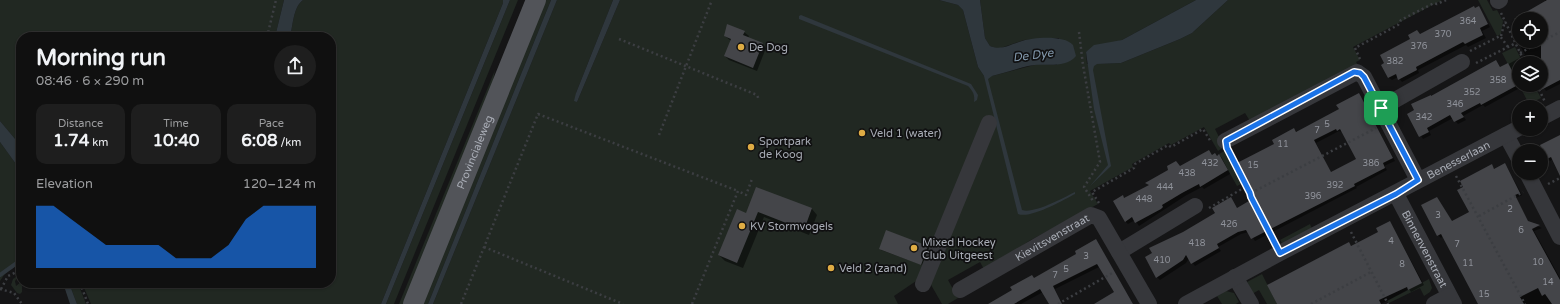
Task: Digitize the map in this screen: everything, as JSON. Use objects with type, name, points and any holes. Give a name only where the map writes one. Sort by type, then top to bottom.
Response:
[{"type":"main road","name":"Provincialeweg","points":[[413,304],[536,0]]},
{"type":"street","points":[[1384,115],[1465,61]]},
{"type":"street","points":[[1220,144],[1354,72],[1360,73],[1364,77],[1418,180]]},
{"type":"street","points":[[1548,114],[1560,108]]},
{"type":"street","points":[[923,284],[989,123]]},
{"type":"street","name":"Benesserlaan","points":[[1186,304],[1344,219],[1396,194],[1418,180],[1512,131]]},
{"type":"street","points":[[1530,180],[1560,237]]},
{"type":"street","name":"Binnenvenstraat","points":[[1396,194],[1452,300]]},
{"type":"street","points":[[1123,258],[1195,206]]},
{"type":"street","name":"Kievitsvenstraat","points":[[960,290],[1091,215],[1099,218],[1149,304]]},
{"type":"street","points":[[1235,277],[1251,304]]},
{"type":"street","points":[[1434,304],[1452,300]]},
{"type":"path","points":[[268,32],[276,0]]},
{"type":"path","points":[[659,135],[712,0]]},
{"type":"path","points":[[1360,73],[1364,68],[1355,48],[1398,25],[1401,20],[1414,13],[1434,3],[1437,4],[1446,0]]},
{"type":"path","points":[[1499,3],[1512,35]]},
{"type":"path","points":[[1505,20],[1501,36],[1508,47]]},
{"type":"path","points":[[1079,32],[1083,65],[1100,162],[1084,187],[1095,204]]},
{"type":"path","points":[[1520,53],[1560,32]]},
{"type":"path","points":[[1501,36],[1468,52],[1465,61],[1473,64],[1512,45]]},
{"type":"path","points":[[619,39],[757,95],[759,100]]},
{"type":"path","points":[[1518,48],[1522,56]]},
{"type":"path","points":[[461,304],[538,114],[746,195],[752,179]]},
{"type":"path","points":[[1250,193],[1384,115]]},
{"type":"path","points":[[1101,206],[1092,192],[1134,168],[1135,164],[1168,145],[1171,147],[1203,129],[1220,144],[1227,148],[1280,253]]},
{"type":"path","points":[[1450,164],[1525,304]]},
{"type":"path","points":[[1479,216],[1530,180]]},
{"type":"path","points":[[1195,206],[1207,209],[1247,186]]},
{"type":"path","points":[[692,304],[738,192]]},
{"type":"path","points":[[1344,219],[1388,304]]},
{"type":"path","points":[[484,248],[624,304]]},
{"type":"path","points":[[1058,304],[1123,258]]},
{"type":"path","points":[[16,272],[8,276],[1,289],[14,293],[22,304]]},
{"type":"path","points":[[1311,304],[1372,272]]},
{"type":"path","points":[[82,288],[88,304]]},
{"type":"shaded area","points":[[0,0],[284,0],[276,32],[16,32],[16,140],[0,121]]},
{"type":"shaded area","points":[[303,0],[503,0],[381,304],[91,304],[84,288],[336,288],[336,32],[291,32],[295,12]]},
{"type":"shaded area","points":[[510,0],[518,0],[394,304],[386,304]]},
{"type":"shaded area","points":[[543,0],[551,0],[428,304],[419,304]]},
{"type":"shaded area","points":[[557,0],[613,0],[576,93],[577,102],[620,0],[939,0],[958,5],[963,10],[978,67],[984,76],[992,76],[1038,64],[1057,65],[1059,38],[1024,40],[998,49],[990,46],[985,38],[980,0],[1196,0],[1122,40],[1086,52],[1087,64],[1121,63],[1180,39],[1192,33],[1228,0],[1442,0],[1353,47],[1360,60],[1356,62],[1358,65],[1250,121],[1245,113],[1215,129],[1224,147],[1218,151],[1204,127],[1171,145],[1169,143],[1132,164],[1133,167],[1090,191],[1098,204],[1029,241],[985,271],[980,262],[948,280],[958,298],[948,304],[942,304],[930,283],[919,279],[894,296],[898,304],[433,304]]},
{"type":"shaded area","points":[[1478,0],[1487,0],[1493,11],[1497,10],[1503,21],[1501,34],[1497,36]]},
{"type":"shaded area","points":[[1516,48],[1520,56],[1512,56],[1512,72],[1502,53]]},
{"type":"shaded area","points":[[495,70],[491,92],[405,304],[399,304]]},
{"type":"shaded area","points":[[1523,92],[1538,92],[1541,98],[1537,100],[1527,100]]},
{"type":"shaded area","points":[[0,142],[16,164],[16,265],[6,272],[0,281]]},
{"type":"shaded area","points":[[1226,150],[1243,183],[1237,186],[1219,154]]},
{"type":"shaded area","points":[[1310,224],[1312,229],[1283,245],[1280,240]]},
{"type":"shaded area","points":[[1262,274],[1277,304],[1267,304],[1259,290],[1252,294],[1247,282]]},
{"type":"shaded area","points":[[16,277],[16,288],[22,288],[22,292],[20,294],[17,293],[11,285],[13,279]]},
{"type":"shaded area","points":[[1429,279],[1432,288],[1430,292],[1424,296],[1420,288],[1389,303],[1387,301]]},
{"type":"shaded area","points":[[71,288],[80,288],[86,304],[77,304]]},
{"type":"shaded area","points":[[1226,291],[1234,293],[1239,302],[1236,304],[1222,304],[1217,296]]},
{"type":"water","points":[[284,0],[303,0],[295,12],[291,32],[276,32]]},
{"type":"water","points":[[503,0],[510,0],[386,304],[381,304],[503,3]]},
{"type":"water","points":[[551,0],[557,0],[433,304],[428,304]]},
{"type":"water","points":[[613,0],[620,0],[577,102],[574,101],[576,93]]},
{"type":"water","name":"De Dye","points":[[939,0],[980,0],[985,38],[990,46],[998,48],[1027,40],[1041,38],[1057,38],[1073,45],[1076,56],[1066,63],[1028,66],[992,76],[988,79],[1022,210],[1027,211],[1041,208],[1075,192],[1075,194],[1031,214],[1018,214],[984,76],[978,67],[963,10],[958,5]]},
{"type":"water","points":[[1196,0],[1228,0],[1192,33],[1180,39],[1121,63],[1097,64],[1094,66],[1093,70],[1111,166],[1090,186],[1108,165],[1094,109],[1086,52],[1094,45],[1122,40]]},
{"type":"water","points":[[801,15],[971,84],[978,95],[977,100],[974,102],[973,93],[968,86],[799,19],[799,16]]},
{"type":"water","points":[[0,121],[16,140],[16,164],[0,142]]},
{"type":"water","points":[[65,288],[71,288],[77,304],[70,304]]},
{"type":"building","points":[[1547,0],[1560,0],[1560,80],[1548,86],[1548,56],[1541,56],[1541,48],[1548,48],[1548,12],[1526,12]]},
{"type":"building","points":[[1474,6],[1475,8],[1479,6],[1488,24],[1480,28],[1483,35],[1465,44],[1463,42],[1416,67],[1417,70],[1398,80],[1396,74],[1388,78],[1381,65],[1384,63],[1380,55],[1410,39],[1408,35],[1417,30],[1420,34]]},
{"type":"building","points":[[727,24],[745,31],[743,35],[763,43],[753,68],[724,56],[731,39],[724,36]]},
{"type":"building","points":[[1496,60],[1500,67],[1508,63],[1512,71],[1512,88],[1481,105],[1480,103],[1461,113],[1464,117],[1454,122],[1450,115],[1427,128],[1429,132],[1419,137],[1407,114],[1414,110],[1411,104],[1431,96]]},
{"type":"building","points":[[1359,93],[1393,158],[1383,163],[1385,168],[1354,184],[1355,186],[1251,239],[1246,230],[1238,232],[1217,244],[1219,248],[1191,264],[1186,255],[1183,260],[1156,278],[1145,257],[1152,253],[1149,248],[1183,232],[1215,213],[1212,208],[1231,197],[1237,208],[1254,198],[1237,163],[1274,144],[1272,140],[1294,128],[1296,132],[1339,109],[1336,105]],"holes":[[[1336,129],[1337,131],[1340,129],[1356,159],[1331,172],[1314,140]]]},
{"type":"building","points":[[1560,135],[1560,176],[1551,157],[1548,158],[1548,144],[1542,144]]},
{"type":"building","points":[[1209,150],[1212,155],[1215,153],[1217,156],[1219,154],[1228,170],[1200,187],[1199,184],[1182,193],[1162,205],[1163,207],[1161,209],[1135,223],[1132,217],[1125,222],[1113,201],[1123,195],[1124,198],[1149,185],[1145,183],[1168,170],[1167,166],[1176,161],[1180,166]]},
{"type":"building","points":[[1505,163],[1512,180],[1514,180],[1520,193],[1515,195],[1528,221],[1540,225],[1532,229],[1560,280],[1560,304],[1552,304],[1545,294],[1542,296],[1538,288],[1520,297],[1524,304],[1478,304],[1441,234],[1437,236],[1421,205],[1437,197],[1452,221],[1469,212],[1457,190],[1463,187],[1460,181],[1492,164],[1494,169]]},
{"type":"building","points":[[756,187],[812,208],[804,230],[758,212],[737,263],[718,255],[737,209],[746,213]]},
{"type":"building","points":[[1390,221],[1422,283],[1408,290],[1407,287],[1379,300],[1381,304],[1277,304],[1267,285],[1349,242],[1351,246],[1378,232],[1376,228]]},
{"type":"building","points":[[886,230],[928,246],[921,265],[879,249]]},
{"type":"building","points":[[1096,239],[1133,304],[1094,304],[1114,292],[1097,264],[1053,286],[1062,304],[1049,304],[1040,289],[1014,304],[988,304],[1012,290],[1010,287],[1032,275],[1034,278],[1076,254],[1075,251]]},
{"type":"waterway","points":[[0,275],[16,264]]},
{"type":"place","name":"De Dog","points":[[741,47]]},
{"type":"place","name":"Veld 1 (water)","points":[[862,133]]},
{"type":"place","name":"Sportpark de Koog","points":[[751,147]]},
{"type":"place","name":"KV Stormvogels","points":[[742,226]]},
{"type":"place","name":"Mixed Hockey Club Uitgeest","points":[[914,248]]},
{"type":"place","name":"Veld 2 (zand)","points":[[831,268]]},
{"type":"route","points":[[1354,72],[1362,74],[1381,108],[1418,180],[1396,194],[1344,219],[1280,253],[1227,148],[1226,141],[1354,72]]}]
